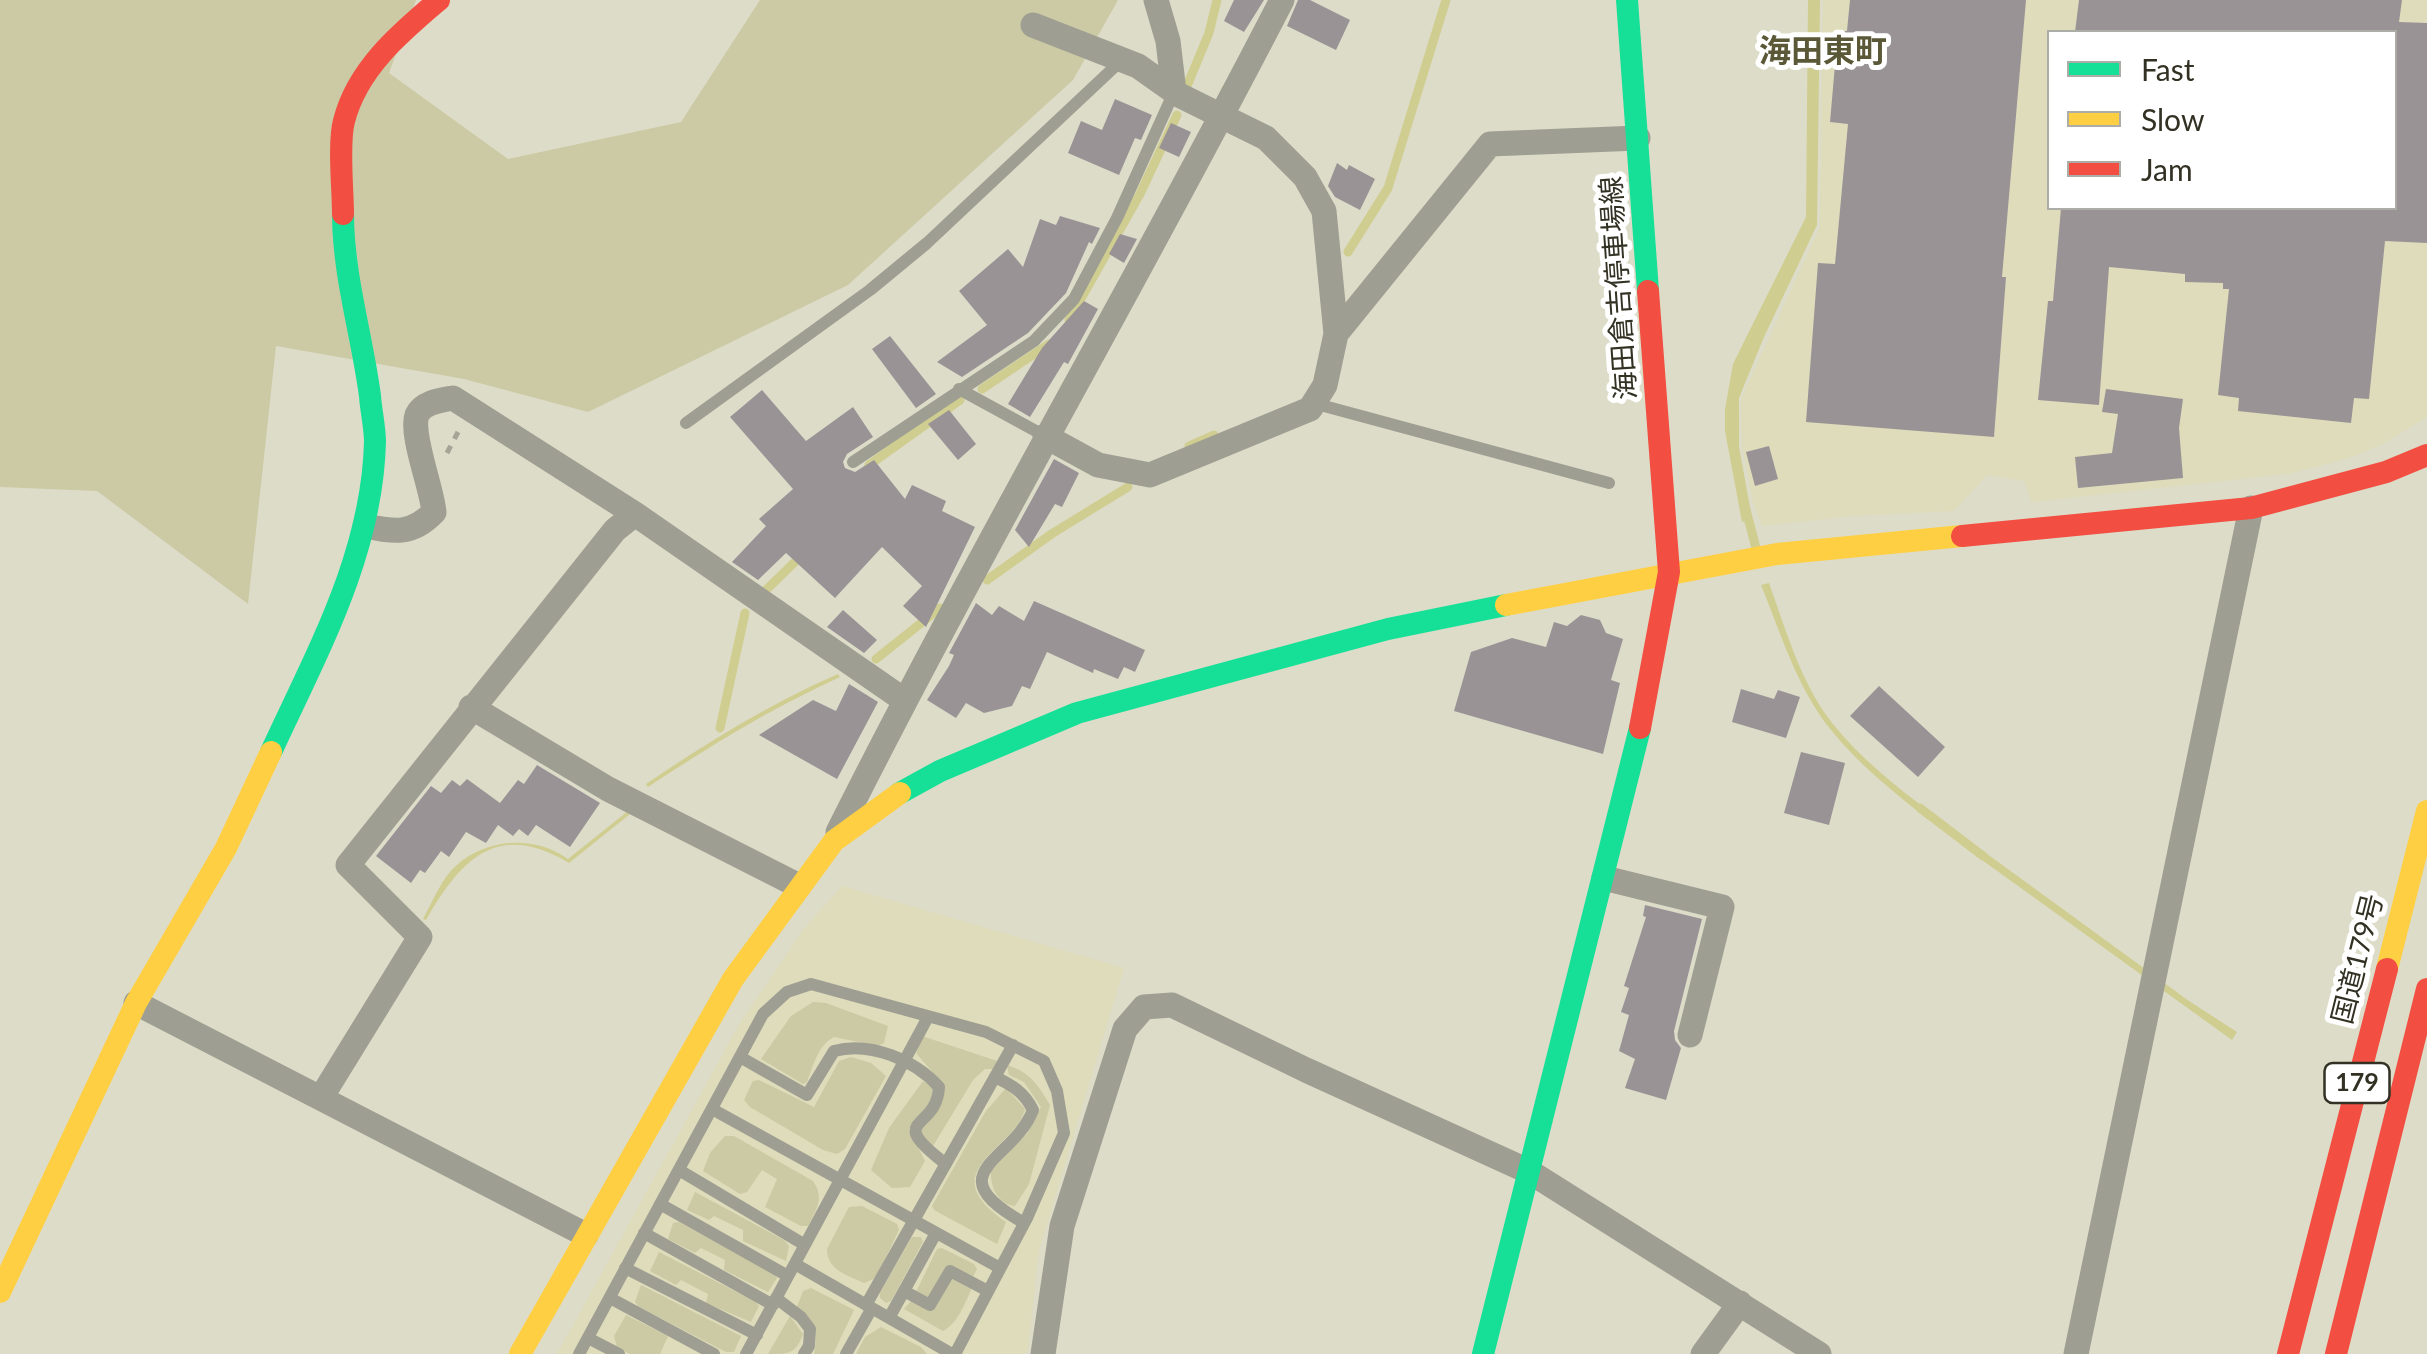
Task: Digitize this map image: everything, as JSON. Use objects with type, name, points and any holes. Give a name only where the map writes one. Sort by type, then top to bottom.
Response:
[{"type":"main road","points":[[0,1292],[136,1003],[226,848],[346,591],[365,526],[375,440],[363,344],[343,250],[344,122],[362,80],[390,42],[439,0]]},
{"type":"main road","name":"海田倉吉停車場線","points":[[1483,1354],[1647,701],[1669,572],[1626,0]]},
{"type":"main road","points":[[520,1354],[733,979],[799,886],[834,841],[887,800],[940,771],[1076,713],[1388,629],[1732,560],[2250,508],[2386,472],[2427,455]]},
{"type":"main road","name":"国道179号","points":[[2288,1354],[2427,812]]},
{"type":"main road","name":"179","points":[[2336,1354],[2427,990]]},
{"type":"street","points":[[1156,0],[1168,42],[1174,92]]},
{"type":"street","points":[[834,841],[904,700],[1282,0]]},
{"type":"street","points":[[1034,25],[1138,66],[1174,92],[1266,138],[1305,176],[1324,211],[1336,334],[1325,386],[1310,409],[1150,475],[1098,465],[1045,436]]},
{"type":"street","points":[[1336,334],[1490,144],[1638,138]]},
{"type":"street","points":[[365,526],[405,532],[420,526],[434,512],[416,430],[417,416],[423,407],[436,400],[453,398],[635,514],[904,700]]},
{"type":"street","points":[[2386,472],[2427,472]]},
{"type":"street","points":[[2076,1354],[2250,508]]},
{"type":"street","points":[[322,1096],[420,936],[348,865],[614,530],[635,514]]},
{"type":"street","points":[[471,707],[608,788],[799,886]]},
{"type":"street","points":[[1604,878],[1722,908],[1690,1035]]},
{"type":"street","points":[[136,1003],[586,1234]]},
{"type":"street","points":[[1043,1354],[1062,1226],[1125,1029],[1144,1007],[1172,1004],[1530,1172],[1819,1354]]},
{"type":"street","points":[[1703,1354],[1740,1303]]},
{"type":"lane","points":[[686,423],[913,255],[1123,60]]},
{"type":"lane","points":[[853,462],[1034,341],[1074,299],[1117,218],[1174,92]]},
{"type":"lane","points":[[959,390],[1045,436]]},
{"type":"lane","points":[[1313,404],[1609,482]]},
{"type":"lane","points":[[579,1354],[610,1298],[644,1233],[763,1014],[787,992],[811,984],[986,1032],[1044,1061],[1057,1091],[1064,1132],[1024,1223],[953,1354],[869,1307],[660,1204]]},
{"type":"lane","points":[[746,1354],[928,1017]]},
{"type":"lane","points":[[846,1354],[914,1221],[1013,1045]]},
{"type":"lane","points":[[740,1057],[807,1095],[834,1051],[850,1046],[905,1060],[939,1088],[914,1136],[946,1164]]},
{"type":"lane","points":[[995,1077],[1027,1098],[1033,1110],[1028,1123],[988,1163],[983,1188],[992,1204],[1024,1223]]},
{"type":"lane","points":[[712,1109],[1000,1268]]},
{"type":"lane","points":[[679,1170],[805,1245]]},
{"type":"lane","points":[[644,1233],[801,1317],[810,1329],[804,1354]]},
{"type":"lane","points":[[889,1318],[936,1233]]},
{"type":"lane","points":[[626,1268],[756,1335]]},
{"type":"lane","points":[[904,1292],[930,1305],[950,1270],[988,1290]]},
{"type":"lane","points":[[610,1298],[714,1354]]},
{"type":"lane","points":[[588,1338],[618,1354]]},
{"type":"path","points":[[442,464],[470,406]]},
{"type":"shaded area","points":[[0,0],[416,0],[389,73],[508,159],[681,122],[760,0],[1118,0],[1073,80],[848,285],[588,412],[464,379],[276,346],[248,604],[97,491],[0,487]]},
{"type":"shaded area","points":[[1808,0],[1820,0],[1817,225],[1739,398],[1739,447],[1752,518],[1742,522],[1725,431],[1725,409],[1733,364],[1806,217]]},
{"type":"shaded area","points":[[1823,0],[2427,0],[2427,417],[2383,444],[2349,458],[2288,474],[2031,502],[2025,481],[1987,475],[1954,511],[1762,526],[1753,503],[1742,444],[1741,399],[1820,227]]},
{"type":"shaded area","points":[[1769,583],[1795,656],[1822,708],[1867,760],[1931,813],[1927,819],[1865,766],[1819,714],[1791,660],[1761,585]]},
{"type":"shaded area","points":[[838,674],[840,677],[742,728],[648,787],[646,784],[739,724]]},
{"type":"shaded area","points":[[628,811],[630,814],[569,863],[521,845],[484,852],[453,879],[423,919],[446,877],[472,854],[487,847],[521,843],[553,850],[568,859]]},
{"type":"shaded area","points":[[1979,848],[2237,1032],[2232,1040],[1975,855]]},
{"type":"shaded area","points":[[842,886],[1124,968],[1039,1251],[1028,1350],[1024,1354],[557,1354],[740,1023],[803,930]]},
{"type":"shaded area","points":[[813,1002],[826,1003],[888,1026],[884,1043],[878,1046],[834,1037],[828,1041],[803,1084],[761,1059],[791,1016]]},
{"type":"shaded area","points":[[922,1036],[997,1061],[993,1069],[985,1069],[973,1080],[933,1146],[923,1140],[920,1125],[934,1109],[935,1075],[916,1053]]},
{"type":"shaded area","points":[[851,1057],[871,1063],[886,1076],[845,1149],[837,1154],[823,1150],[744,1100],[753,1081],[759,1080],[814,1107],[839,1061]]},
{"type":"shaded area","points":[[1007,1065],[1033,1080],[1050,1105],[1029,1184],[1015,1206],[996,1194],[991,1171],[1027,1134],[1041,1107],[1024,1082],[1009,1075]]},
{"type":"shaded area","points":[[923,1081],[933,1087],[933,1102],[909,1129],[925,1161],[910,1187],[892,1188],[871,1170],[889,1128]]},
{"type":"shaded area","points":[[1006,1088],[1025,1109],[976,1174],[976,1188],[985,1204],[1006,1222],[997,1244],[932,1206],[986,1111]]},
{"type":"shaded area","points":[[725,1136],[734,1136],[813,1181],[819,1198],[808,1226],[765,1207],[777,1179],[762,1170],[747,1192],[740,1194],[703,1171],[710,1153]]},
{"type":"shaded area","points":[[695,1192],[784,1240],[789,1246],[786,1261],[743,1241],[743,1230],[714,1216],[709,1220],[687,1210]]},
{"type":"shaded area","points":[[862,1206],[897,1224],[899,1230],[876,1278],[864,1283],[834,1267],[827,1249],[849,1207]]},
{"type":"shaded area","points":[[679,1222],[775,1274],[777,1278],[768,1292],[724,1270],[725,1260],[701,1248],[695,1253],[668,1239],[673,1223]]},
{"type":"shaded area","points":[[912,1237],[921,1237],[923,1242],[891,1301],[886,1303],[880,1293]]},
{"type":"shaded area","points":[[937,1249],[974,1264],[977,1269],[973,1277],[950,1267],[930,1298],[914,1296]]},
{"type":"shaded area","points":[[659,1252],[756,1302],[759,1306],[751,1322],[706,1303],[708,1294],[681,1280],[676,1285],[650,1271]]},
{"type":"shaded area","points":[[953,1275],[971,1285],[971,1290],[948,1328],[943,1331],[904,1309],[911,1301],[930,1308]]},
{"type":"shaded area","points":[[641,1285],[741,1336],[734,1352],[726,1352],[639,1307],[635,1302]]},
{"type":"shaded area","points":[[811,1288],[854,1310],[833,1354],[814,1354],[814,1328],[797,1307],[803,1291]]},
{"type":"shaded area","points":[[626,1315],[668,1336],[660,1354],[630,1354],[617,1348],[614,1336]]},
{"type":"shaded area","points":[[790,1316],[803,1334],[798,1346],[786,1353],[768,1354]]},
{"type":"shaded area","points":[[881,1327],[927,1354],[856,1354],[865,1337]]},
{"type":"building","points":[[1234,0],[1264,0],[1244,32],[1224,21]]},
{"type":"building","points":[[1298,0],[1310,0],[1350,20],[1336,50],[1287,26]]},
{"type":"building","points":[[1850,0],[2026,0],[2002,277],[2006,277],[1994,437],[1806,422],[1818,263],[1835,264],[1848,124],[1830,122],[1838,31],[1847,31]]},
{"type":"building","points":[[2079,0],[2402,0],[2399,22],[2427,23],[2427,243],[2385,241],[2369,399],[2354,398],[2351,423],[2238,411],[2239,398],[2218,395],[2229,289],[2223,289],[2223,283],[2185,282],[2185,274],[2109,267],[2099,405],[2038,400],[2048,301],[2053,301],[2061,210],[2397,210],[2397,30],[2075,30]]},
{"type":"building","points":[[1115,99],[1152,115],[1141,140],[1135,138],[1119,175],[1068,153],[1081,121],[1102,130]]},
{"type":"building","points":[[1171,123],[1191,132],[1179,157],[1159,148]]},
{"type":"building","points":[[1337,163],[1375,179],[1360,210],[1335,197],[1328,186]]},
{"type":"building","points":[[1060,216],[1100,228],[1092,244],[1089,242],[1066,293],[1028,333],[962,377],[937,362],[987,325],[959,291],[1008,249],[1023,267],[1040,219],[1056,225]]},
{"type":"building","points":[[1120,234],[1137,239],[1124,263],[1109,254]]},
{"type":"building","points":[[1084,301],[1098,309],[1068,364],[1064,362],[1030,417],[1008,404],[1042,348]]},
{"type":"building","points":[[890,336],[936,394],[916,408],[872,349]]},
{"type":"building","points":[[2106,389],[2183,399],[2179,428],[2183,478],[2078,488],[2075,457],[2112,453],[2118,414],[2102,412]]},
{"type":"building","points":[[762,390],[806,441],[853,407],[873,437],[847,454],[845,468],[855,472],[874,460],[905,499],[912,485],[946,501],[942,511],[975,527],[926,627],[903,606],[922,586],[882,547],[835,598],[786,553],[758,580],[732,562],[766,526],[759,519],[793,489],[730,417]]},
{"type":"building","points":[[949,410],[976,444],[958,460],[928,424]]},
{"type":"building","points":[[1769,446],[1778,479],[1755,486],[1746,452]]},
{"type":"building","points":[[1054,459],[1079,473],[1062,507],[1055,504],[1029,547],[1015,530]]},
{"type":"building","points":[[1034,601],[1145,650],[1135,672],[1124,667],[1118,679],[1094,669],[1093,673],[1047,652],[1030,689],[1022,686],[1012,706],[984,713],[966,703],[956,718],[927,700],[949,666],[954,655],[949,653],[976,603],[992,615],[999,606],[1024,621]]},
{"type":"building","points":[[843,610],[877,640],[864,653],[827,627]]},
{"type":"building","points":[[1581,615],[1600,620],[1606,633],[1623,639],[1611,680],[1620,683],[1603,754],[1454,711],[1471,652],[1512,638],[1546,647],[1554,622],[1567,626]]},
{"type":"building","points":[[849,684],[878,702],[837,779],[759,735],[813,700],[836,711]]},
{"type":"building","points":[[1879,686],[1945,747],[1918,777],[1850,716]]},
{"type":"building","points":[[1741,689],[1774,699],[1778,690],[1800,697],[1786,738],[1732,722]]},
{"type":"building","points":[[1801,752],[1845,763],[1829,825],[1784,813]]},
{"type":"building","points":[[537,765],[600,803],[570,847],[536,825],[528,836],[519,829],[513,836],[498,825],[486,843],[466,832],[449,857],[441,851],[425,873],[420,870],[411,883],[376,856],[431,786],[441,793],[452,780],[460,786],[467,779],[500,803],[518,780],[524,784]]},
{"type":"building","points":[[1645,905],[1702,919],[1674,1031],[1681,1048],[1666,1100],[1625,1088],[1635,1059],[1619,1051],[1629,1015],[1621,1012],[1629,988],[1624,986],[1646,917]]},
{"type":"waterway","points":[[1187,86],[1209,33],[1217,0]]},
{"type":"waterway","points":[[1348,252],[1388,188],[1446,0]]},
{"type":"waterway","points":[[1069,320],[1140,194],[1177,115]]},
{"type":"waterway","points":[[982,389],[1049,344]]},
{"type":"waterway","points":[[869,465],[960,400]]},
{"type":"waterway","points":[[1189,446],[1214,435]]},
{"type":"waterway","points":[[987,580],[1128,487]]},
{"type":"waterway","points":[[1746,510],[1756,548]]},
{"type":"waterway","points":[[765,591],[803,554]]},
{"type":"waterway","points":[[876,659],[940,608]]},
{"type":"waterway","points":[[720,728],[745,613]]},
{"type":"waterway","points":[[1920,808],[1983,856]]},
{"type":"traffic: fast","points":[[1627,0],[1648,291]]},
{"type":"traffic: fast","points":[[271,752],[339,602],[364,524],[372,484],[374,431],[346,260],[343,214]]},
{"type":"traffic: fast","points":[[900,793],[940,771],[1077,713],[1388,629],[1506,605]]},
{"type":"traffic: fast","points":[[1483,1354],[1640,728]]},
{"type":"traffic: slow","points":[[1506,605],[1777,554],[1962,536]]},
{"type":"traffic: slow","points":[[0,1292],[136,1003],[226,848],[271,752]]},
{"type":"traffic: slow","points":[[520,1354],[733,979],[834,841],[900,793]]},
{"type":"traffic: slow","points":[[2387,969],[2427,811]]},
{"type":"traffic: jam","points":[[343,214],[341,141],[350,102],[382,53],[439,0]]},
{"type":"traffic: jam","points":[[1640,728],[1669,572],[1648,291]]},
{"type":"traffic: jam","points":[[1962,536],[2251,508],[2386,472],[2427,455]]},
{"type":"traffic: jam","points":[[2288,1354],[2387,969]]},
{"type":"traffic: jam","points":[[2336,1354],[2427,989]]},
{"type":"district","name":"海田東町","points":[[1823,52]]}]
